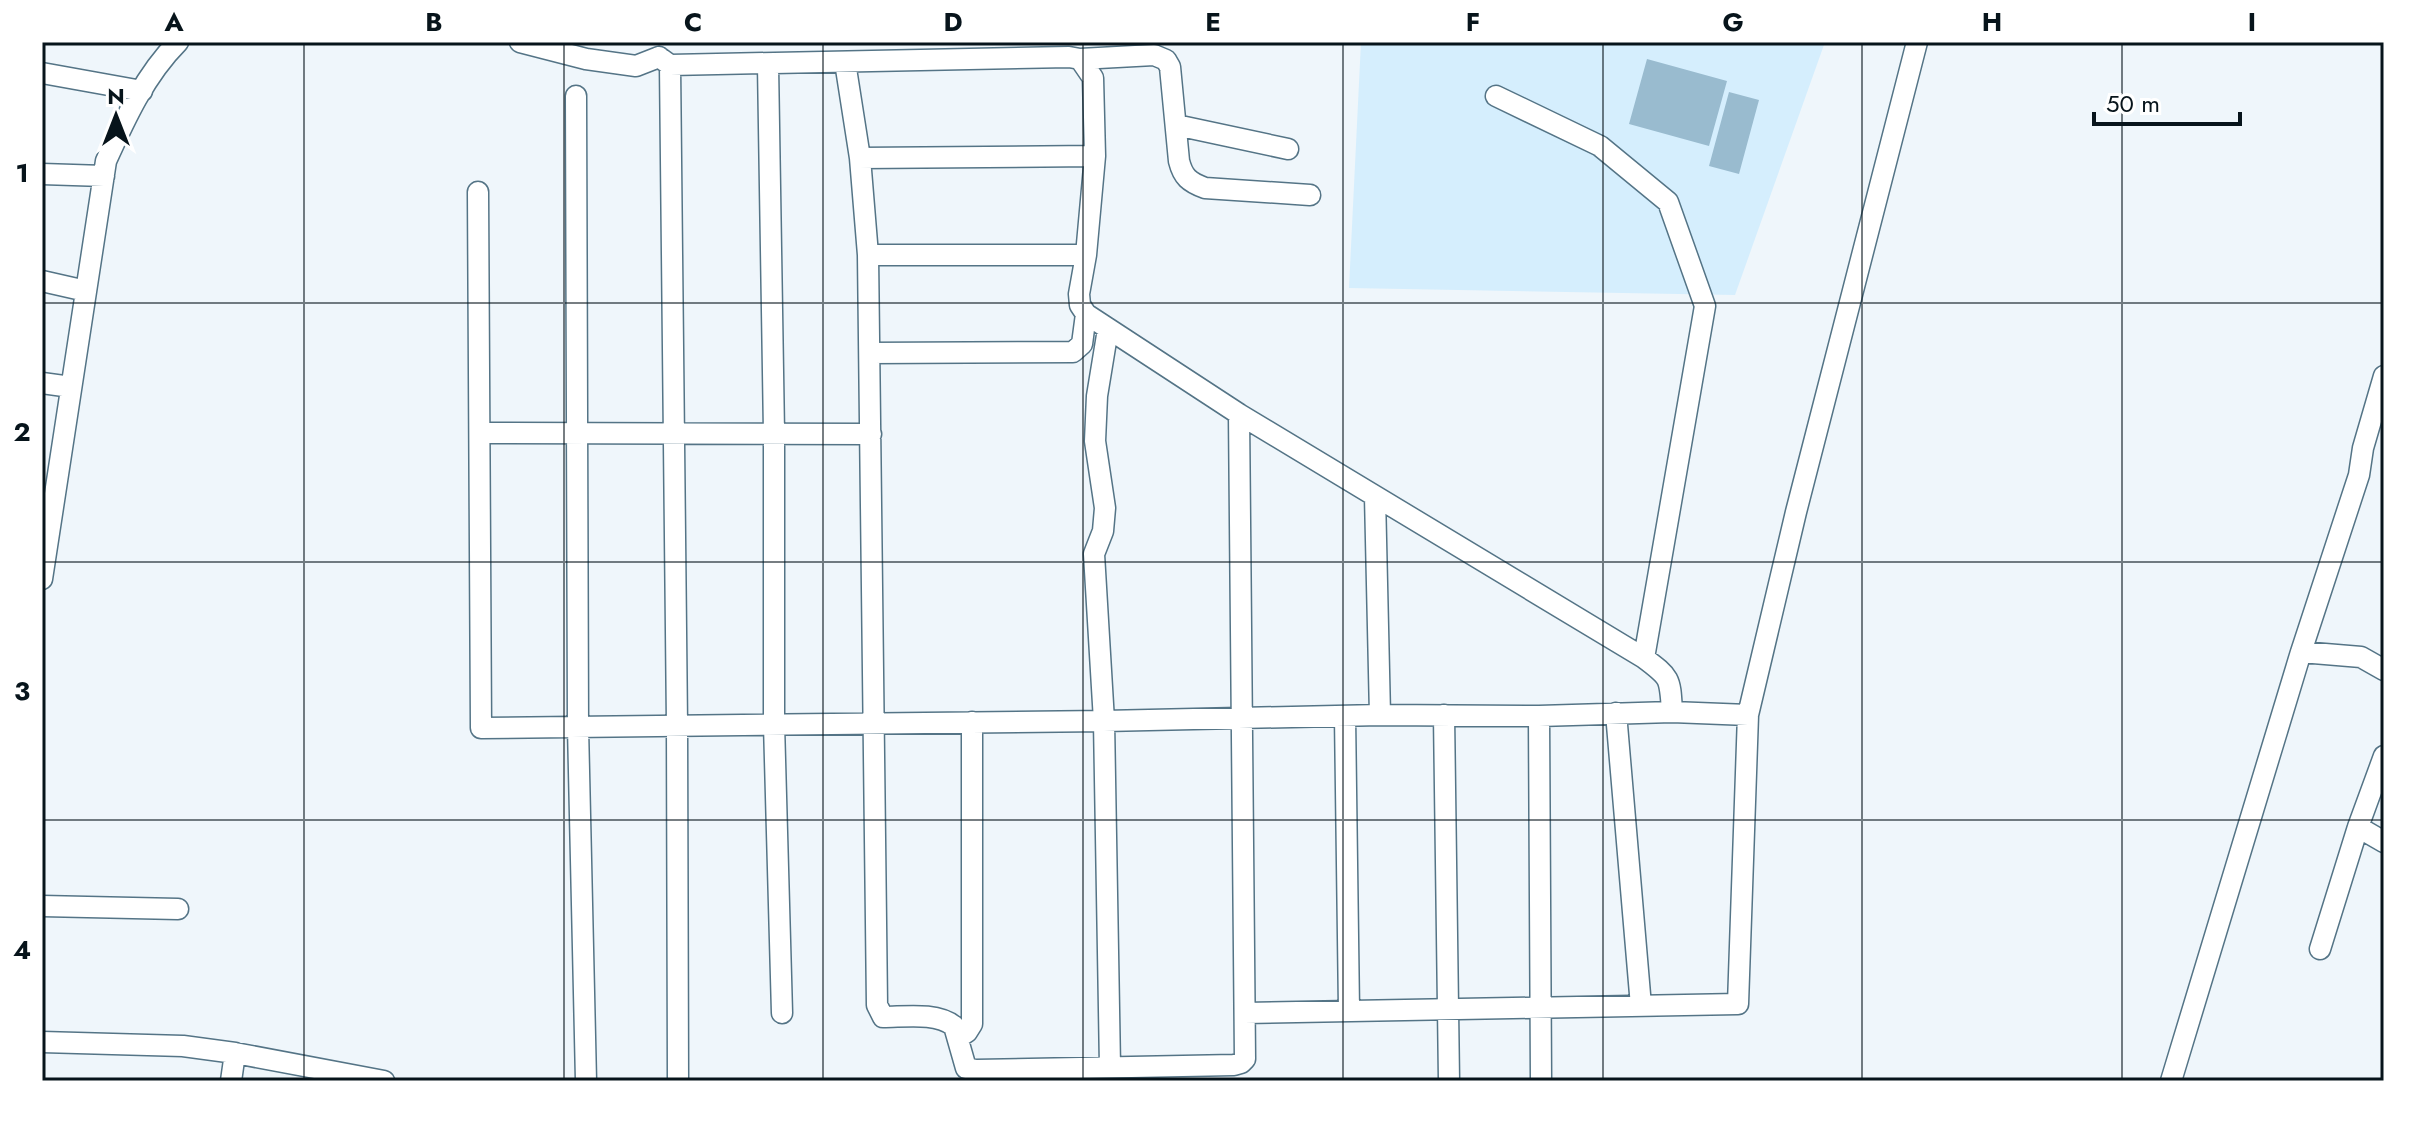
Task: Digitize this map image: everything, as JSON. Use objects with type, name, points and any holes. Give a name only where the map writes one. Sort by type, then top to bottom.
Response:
[{"type":"street","points":[[43,568],[50,464],[71,387],[106,161],[129,109],[160,62],[178,42]]},
{"type":"street","points":[[520,42],[586,59],[636,66],[663,54],[768,65],[1163,56],[1170,67],[1183,175],[1193,184],[1205,188],[1310,195]]},
{"type":"street","points":[[1245,1013],[1738,1004],[1748,715],[1796,512],[1917,42]]},
{"type":"street","points":[[663,54],[674,433],[678,1081]]},
{"type":"street","points":[[1080,59],[1093,78],[1095,156],[1086,255],[1079,294],[1080,305],[1086,314],[1239,414],[1644,658],[1666,675],[1671,686],[1672,712]]},
{"type":"street","points":[[845,62],[860,158],[868,255],[872,722],[879,1011],[883,1017],[940,1018],[954,1026],[966,1068],[1110,1067],[1145,1074],[1241,1063],[1245,1059],[1239,414]]},
{"type":"street","points":[[768,65],[774,433],[774,724],[782,1013]]},
{"type":"street","points":[[42,73],[142,91]]},
{"type":"street","points":[[576,96],[578,727],[586,1081]]},
{"type":"street","points":[[1496,96],[1600,146],[1668,202],[1705,306],[1644,658]]},
{"type":"street","points":[[1176,125],[1288,149]]},
{"type":"street","points":[[860,158],[1095,156]]},
{"type":"street","points":[[42,174],[104,176]]},
{"type":"street","points":[[478,192],[481,728],[1672,712],[1748,715]]},
{"type":"street","points":[[868,255],[1086,255]]},
{"type":"street","points":[[42,281],[86,291]]},
{"type":"street","points":[[870,353],[1073,352],[1082,344],[1086,314]]},
{"type":"street","points":[[1108,329],[1097,396],[1095,441],[1105,508],[1103,531],[1094,554],[1104,721],[1110,1067]]},
{"type":"street","points":[[2171,1081],[2301,652],[2359,475],[2363,448],[2384,376]]},
{"type":"street","points":[[42,383],[71,387]]},
{"type":"street","points":[[480,433],[871,434]]},
{"type":"street","points":[[1375,496],[1380,715]]},
{"type":"street","points":[[2301,652],[2361,657],[2384,670]]},
{"type":"street","points":[[1616,713],[1641,1006]]},
{"type":"street","points":[[1444,715],[1449,1081]]},
{"type":"street","points":[[1345,716],[1349,1010]]},
{"type":"street","points":[[1539,716],[1541,1081]]},
{"type":"street","points":[[958,1038],[972,1024],[972,722]]},
{"type":"street","points":[[2320,949],[2384,756]]},
{"type":"street","points":[[2358,827],[2384,842]]},
{"type":"street","points":[[42,906],[178,909]]},
{"type":"street","points":[[42,1042],[183,1046],[384,1081]]},
{"type":"street","points":[[231,1081],[235,1053]]},
{"type":"shaded area","points":[[1361,42],[1825,42],[1735,295],[1349,288]]},
{"type":"building","points":[[1647,59],[1727,81],[1709,146],[1629,124]]},
{"type":"building","points":[[1729,92],[1759,100],[1739,174],[1709,166]]}]
